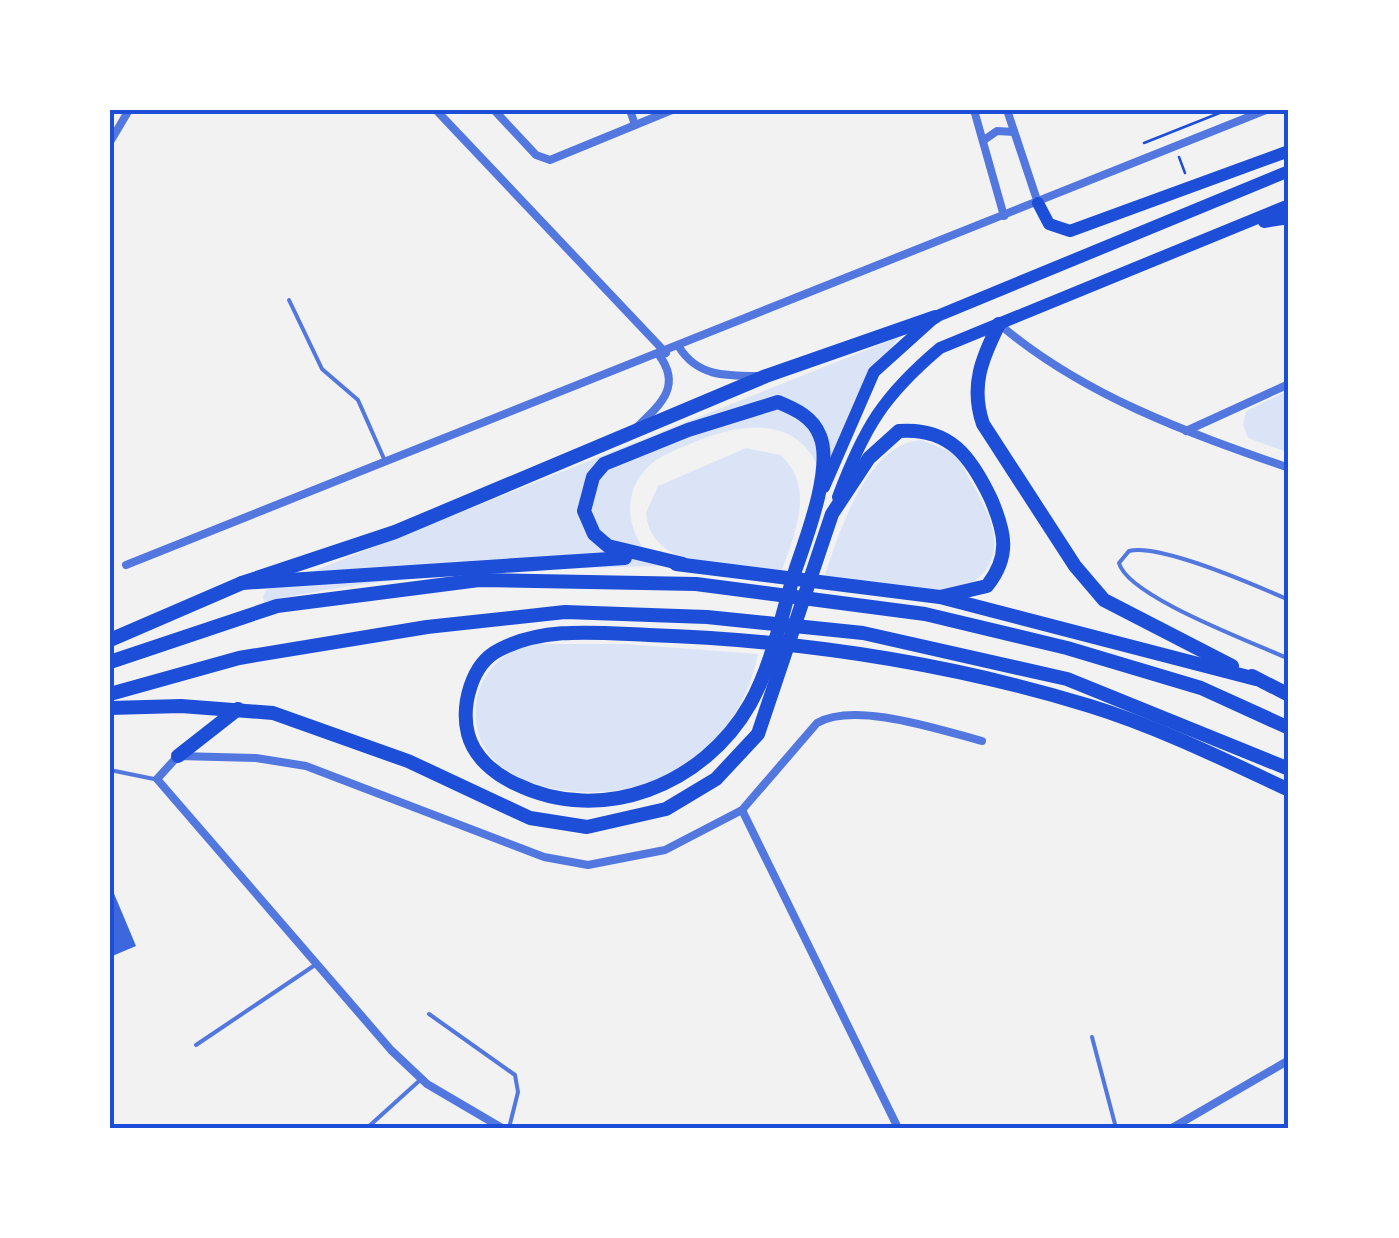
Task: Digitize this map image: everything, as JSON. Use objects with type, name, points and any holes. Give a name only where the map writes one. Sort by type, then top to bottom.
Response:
[{"type":"highway","points":[[110,640],[242,584],[395,532],[766,376],[935,317]]},
{"type":"highway","points":[[1000,324],[979,369],[975,400],[983,424],[1075,566],[1104,600],[1289,695]]},
{"type":"highway","points":[[682,564],[608,546],[594,534],[584,511],[586,492],[604,464],[688,430],[778,402],[802,413],[821,436],[823,462],[812,522],[805,542],[762,678],[749,705],[704,760],[672,781],[634,796],[596,802],[549,796],[514,784],[472,749],[466,726],[472,682],[482,663],[496,651],[529,638],[565,633],[718,637],[842,650],[1026,688],[1094,707],[1160,732],[1289,790]]},
{"type":"highway","points":[[110,708],[273,712],[332,731],[530,818],[587,827],[666,808],[716,778],[758,734],[832,514],[869,458],[898,430],[936,433],[955,443],[973,462],[1004,530],[1005,552],[987,586],[940,596]]},
{"type":"highway","points":[[242,584],[612,556],[940,596],[1256,679]]},
{"type":"highway","points":[[110,662],[277,606],[479,580],[696,584],[872,604],[943,618],[1188,684],[1289,728]]},
{"type":"highway","points":[[110,694],[258,654],[427,627],[565,612],[707,617],[862,633],[1067,679],[1289,768]]},
{"type":"highway","points":[[178,756],[238,709]]},
{"type":"main road","points":[[1038,203],[1049,224],[1070,231],[1289,154]]},
{"type":"main road","points":[[1232,192],[1289,154]]},
{"type":"main road","points":[[812,522],[840,444],[874,372],[935,317],[1289,171]]},
{"type":"main road","points":[[832,514],[868,423],[907,376],[940,348],[1289,205]]},
{"type":"main road","points":[[1241,224],[1289,218]]},
{"type":"street","points":[[110,142],[128,110]]},
{"type":"street","points":[[436,110],[662,354],[669,372],[667,394],[635,429]]},
{"type":"street","points":[[494,110],[536,155],[550,160],[672,110]]},
{"type":"street","points":[[630,110],[635,125]]},
{"type":"street","points":[[974,110],[1004,216]]},
{"type":"street","points":[[1007,110],[1038,203]]},
{"type":"street","points":[[126,565],[1266,110]]},
{"type":"street","points":[[984,140],[996,130],[1014,132]]},
{"type":"street","points":[[1000,324],[1032,352],[1102,396],[1289,468]]},
{"type":"street","points":[[679,347],[687,360],[706,371],[766,376]]},
{"type":"street","points":[[1186,431],[1289,384]]},
{"type":"street","points":[[506,1128],[469,1112],[422,1078],[315,965],[157,779],[178,756],[256,758],[306,766],[544,857],[588,864],[665,850],[742,810],[817,723],[832,714],[872,717],[982,740]]},
{"type":"street","points":[[742,810],[898,1128]]},
{"type":"street","points":[[1172,1128],[1289,1060]]},
{"type":"lane","points":[[289,300],[322,369],[358,400],[385,461]]},
{"type":"lane","points":[[1289,600],[1242,579],[1146,550],[1129,551],[1119,562],[1122,571],[1162,600],[1289,660]]},
{"type":"lane","points":[[110,770],[157,779]]},
{"type":"lane","points":[[196,1045],[315,965]]},
{"type":"lane","points":[[429,1014],[515,1075],[518,1092],[506,1128]]},
{"type":"lane","points":[[1092,1037],[1116,1128]]},
{"type":"lane","points":[[367,1128],[422,1078]]},
{"type":"path","points":[[1144,143],[1228,110]]},
{"type":"shaded area","points":[[899,337],[854,401],[822,478],[802,444],[772,429],[737,429],[719,434],[668,453],[651,464],[634,489],[631,517],[640,544],[660,566],[412,579],[264,602],[266,590]]},
{"type":"shaded area","points":[[1289,390],[1289,453],[1248,438],[1243,425],[1246,411]]},
{"type":"shaded area","points":[[921,440],[955,453],[977,491],[993,530],[994,548],[989,565],[976,580],[953,594],[824,578],[847,516],[870,474],[902,445]]},
{"type":"shaded area","points":[[746,448],[780,455],[797,480],[799,510],[782,570],[699,562],[663,547],[651,533],[646,513],[658,486]]},
{"type":"shaded area","points":[[523,644],[625,644],[758,654],[738,708],[702,752],[644,784],[585,792],[532,783],[509,772],[490,756],[479,735],[476,708],[485,678],[497,662]]},
{"type":"building","points":[[110,884],[136,946],[110,957]]}]
